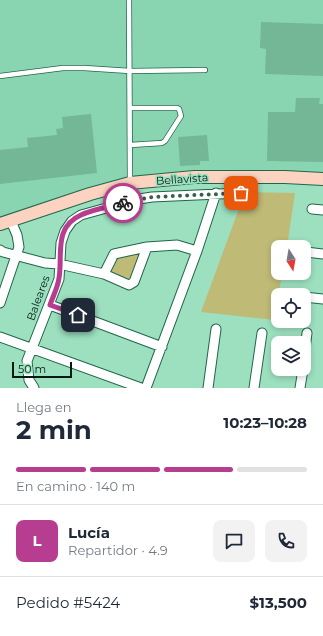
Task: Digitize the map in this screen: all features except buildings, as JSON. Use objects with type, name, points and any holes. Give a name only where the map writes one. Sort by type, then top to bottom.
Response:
[{"type":"main road","name":"Bellavista","points":[[6,223],[90,194],[130,183],[194,177],[285,177],[323,179]]},
{"type":"street","name":"Baleares","points":[[34,388],[29,380],[27,361],[59,279],[61,243],[65,231],[72,221],[82,215],[138,199],[241,193]]},
{"type":"street","points":[[146,388],[197,251],[216,194]]},
{"type":"street","points":[[312,209],[323,210]]},
{"type":"street","points":[[0,303],[19,247],[17,235],[6,223]]},
{"type":"street","points":[[104,274],[114,254],[147,246],[177,245],[197,251]]},
{"type":"street","points":[[1,254],[17,255],[45,263],[59,264],[104,274],[130,285],[133,284],[147,246]]},
{"type":"street","points":[[311,253],[323,254]]},
{"type":"street","points":[[311,298],[323,299]]},
{"type":"street","points":[[50,305],[162,347]]},
{"type":"street","points":[[208,388],[216,329]]},
{"type":"street","points":[[254,388],[262,333]]},
{"type":"street","points":[[0,337],[141,388]]},
{"type":"street","points":[[300,388],[301,376]]},
{"type":"lane","points":[[129,0],[130,183]]},
{"type":"lane","points":[[0,76],[63,68],[130,71],[205,70]]},
{"type":"lane","points":[[130,108],[177,108],[181,113],[181,116],[165,142],[130,145]]},
{"type":"shaded area","points":[[0,0],[323,0],[323,174],[188,172],[0,221]]},
{"type":"shaded area","points":[[245,192],[295,193],[288,240],[271,240],[271,280],[281,280],[280,288],[271,288],[271,320],[201,312]]},
{"type":"shaded area","points":[[142,253],[131,279],[111,273],[117,256]]},
{"type":"way so far","points":[[123,203],[152,197],[241,193]]},
{"type":"route","points":[[78,315],[50,305],[59,279],[62,237],[68,225],[76,218],[87,213],[123,203]]}]
